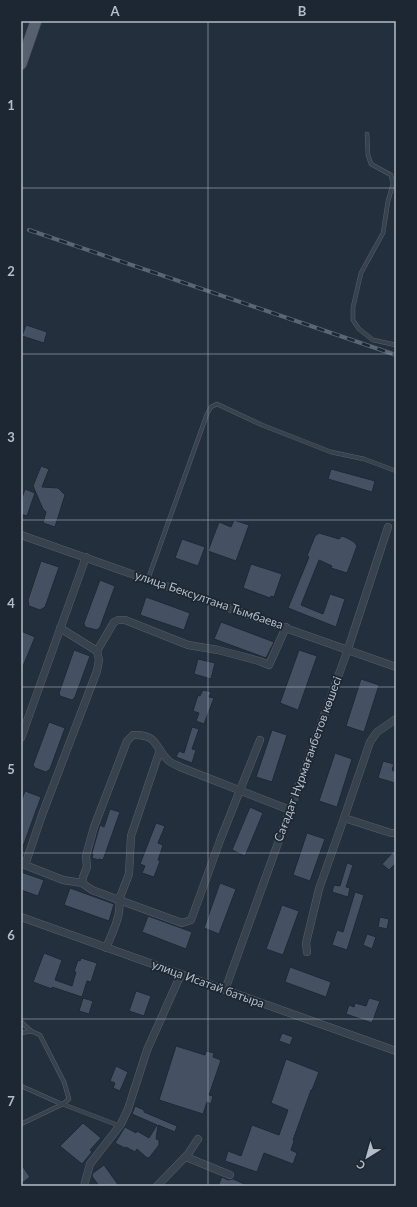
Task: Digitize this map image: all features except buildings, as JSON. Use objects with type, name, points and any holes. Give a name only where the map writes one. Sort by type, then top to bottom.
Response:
[{"type":"main road","points":[[21,64],[36,21]]},
{"type":"street","name":"Сағадат Нұрмағанбетов көшесі","points":[[225,990],[348,649],[388,527]]},
{"type":"street","name":"улица Бексултана Тымбаева","points":[[21,534],[396,667]]},
{"type":"street","points":[[21,738],[86,557]]},
{"type":"street","points":[[260,740],[221,838],[191,920],[182,923],[92,890],[82,883],[62,880],[25,865],[97,671],[99,660],[97,651],[114,622],[124,620],[188,645],[218,650],[260,661],[269,665],[286,627]]},
{"type":"street","points":[[60,628],[97,651]]},
{"type":"street","points":[[307,952],[306,942],[319,889],[370,742],[377,732],[396,719]]},
{"type":"street","points":[[82,883],[87,867],[86,856],[94,827],[127,740],[133,735],[141,735],[155,742],[169,761],[201,776],[290,810]]},
{"type":"street","points":[[106,948],[116,922],[120,906],[119,900],[128,874],[131,836],[160,750]]},
{"type":"street","points":[[344,818],[394,835]]},
{"type":"street","name":"улица Исатай батыра","points":[[21,917],[396,1051]]},
{"type":"street","points":[[84,1186],[90,1164],[120,1126],[128,1109],[147,1050],[181,974]]},
{"type":"street","points":[[157,1186],[186,1157],[198,1139]]},
{"type":"street","points":[[186,1157],[230,1175]]},
{"type":"lane","points":[[367,134],[368,155],[371,164],[391,175],[393,184],[388,201],[383,232],[360,273],[353,307],[353,320],[359,329],[373,340],[396,345]]},
{"type":"lane","points":[[148,579],[207,414],[212,407],[217,404],[262,425],[331,452],[364,459],[396,471]]},
{"type":"lane","points":[[21,1022],[40,1035],[64,1082],[70,1099],[63,1104],[21,1124]]},
{"type":"lane","points":[[21,1033],[31,1030]]},
{"type":"lane","points":[[21,1086],[120,1126]]},
{"type":"railway","points":[[29,230],[396,355]]}]
